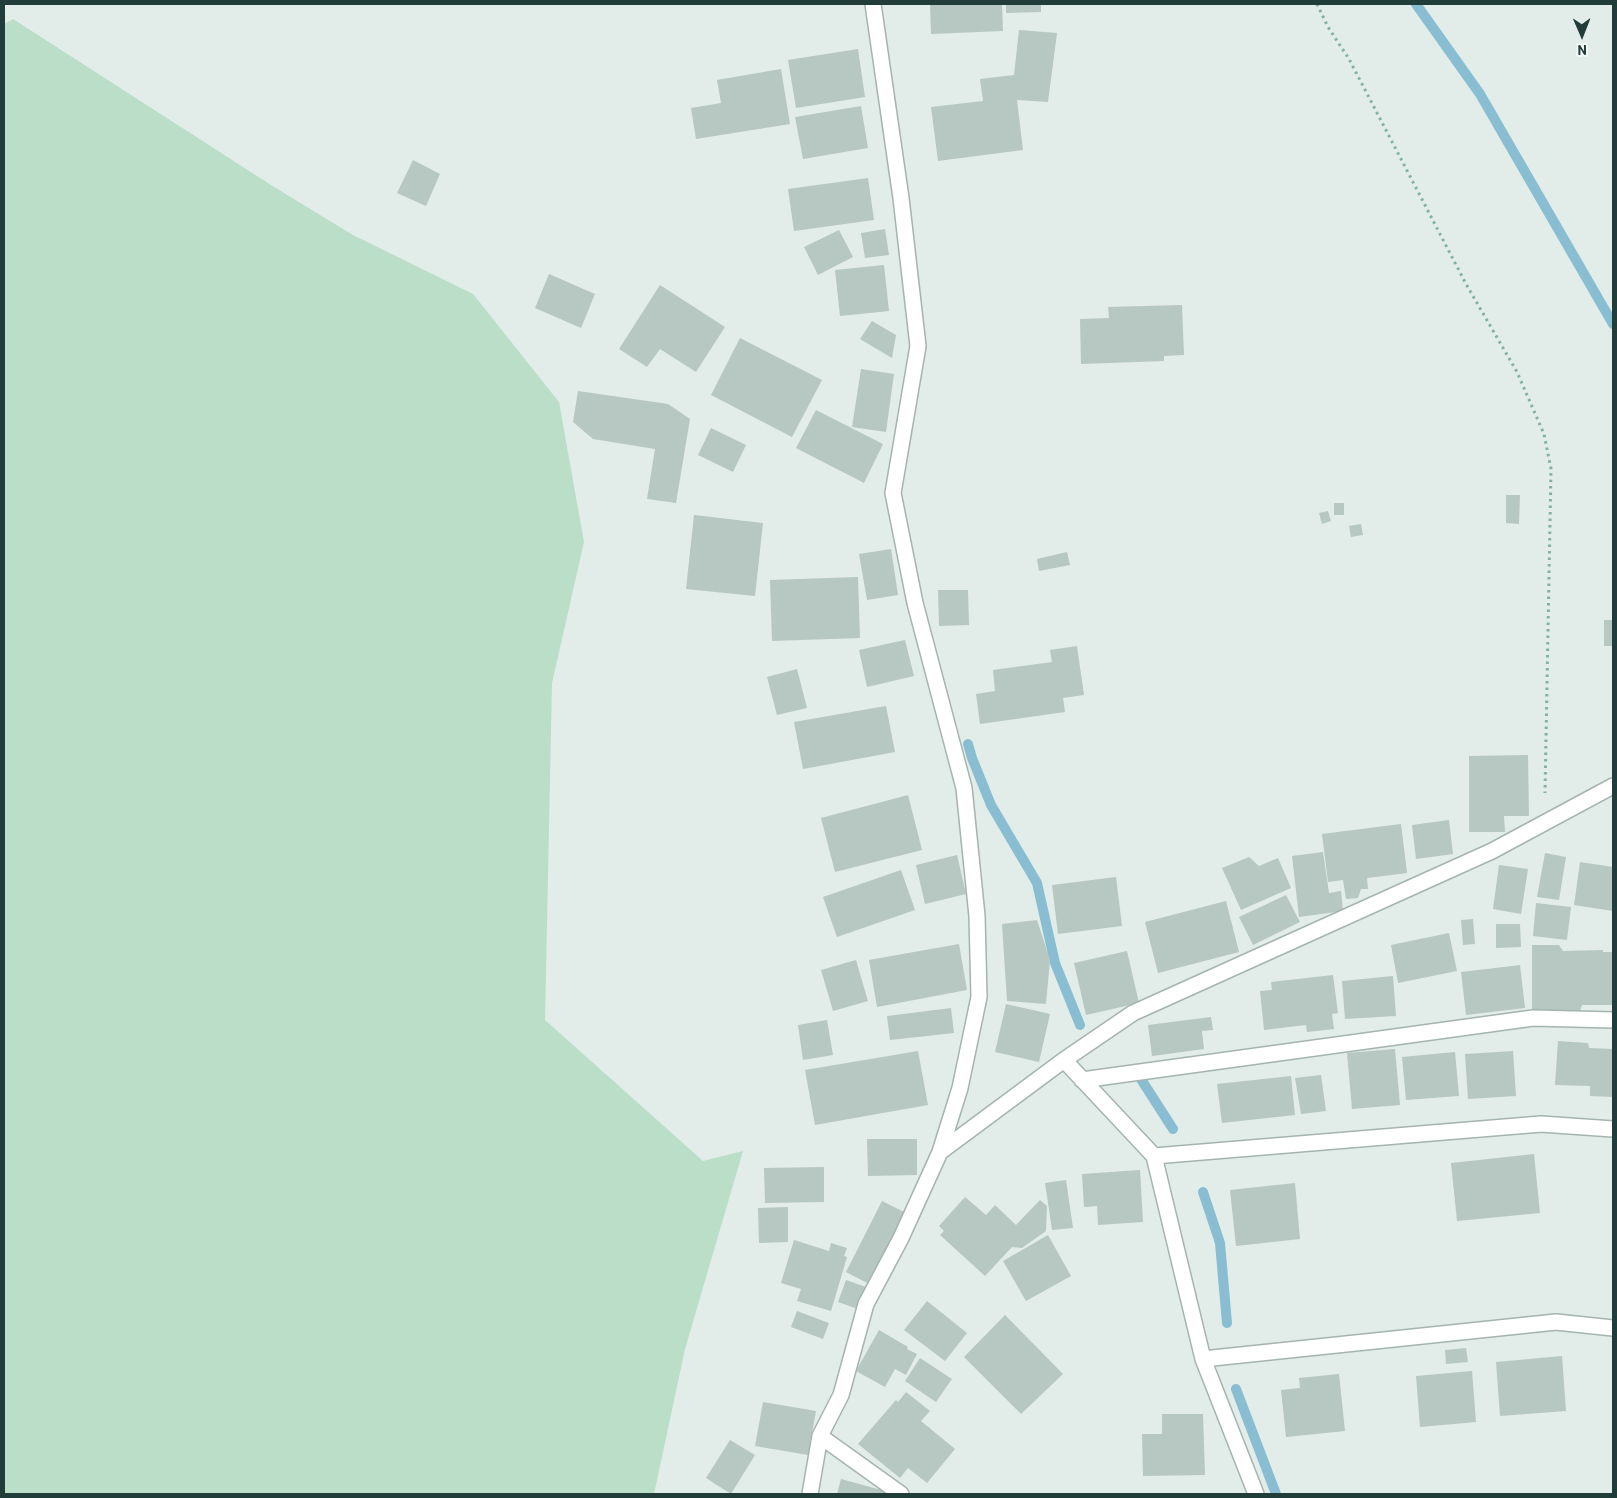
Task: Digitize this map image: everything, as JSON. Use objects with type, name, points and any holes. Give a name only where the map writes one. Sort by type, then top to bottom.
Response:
[{"type":"street","points":[[810,1494],[820,1436],[841,1395],[866,1304],[901,1238],[940,1152],[960,1088],[979,997],[977,916],[964,788],[915,603],[893,492],[918,346],[901,198],[874,4]]},
{"type":"street","points":[[940,1152],[1064,1060],[1133,1013],[1492,850],[1613,786]]},
{"type":"street","points":[[1082,1080],[1533,1018],[1613,1020]]},
{"type":"street","points":[[1064,1060],[1154,1156],[1203,1359],[1256,1494]]},
{"type":"street","points":[[1154,1156],[1541,1124],[1613,1129]]},
{"type":"street","points":[[1203,1359],[1556,1322],[1613,1328]]},
{"type":"street","points":[[820,1436],[901,1494]]},
{"type":"path","points":[[1317,4],[1466,284],[1516,372],[1544,434],[1551,470],[1544,824]]},
{"type":"green space","points":[[13,19],[271,185],[353,235],[473,294],[559,402],[584,542],[552,683],[545,1020],[703,1161],[743,1151],[685,1349],[654,1494],[4,1494],[4,24]]},
{"type":"building","points":[[930,4],[1002,4],[1003,31],[931,34]]},
{"type":"building","points":[[1006,4],[1041,4],[1041,12],[1006,13]]},
{"type":"building","points":[[1019,30],[1057,33],[1048,102],[1017,100],[1023,150],[938,161],[931,107],[983,101],[980,79],[1014,75]]},
{"type":"building","points":[[858,49],[865,97],[796,108],[788,60]]},
{"type":"building","points":[[781,69],[790,124],[696,139],[691,108],[721,103],[717,80]]},
{"type":"building","points":[[861,106],[868,148],[803,159],[795,117]]},
{"type":"building","points":[[413,160],[440,174],[426,206],[397,193]]},
{"type":"building","points":[[868,178],[874,220],[794,231],[788,189]]},
{"type":"building","points":[[885,229],[889,255],[865,258],[861,233]]},
{"type":"building","points":[[839,230],[853,257],[818,275],[804,247]]},
{"type":"building","points":[[884,265],[889,311],[840,316],[835,270]]},
{"type":"building","points":[[549,274],[595,294],[581,328],[535,308]]},
{"type":"building","points":[[660,285],[725,327],[696,372],[660,349],[647,367],[619,349]]},
{"type":"building","points":[[1182,305],[1184,355],[1164,356],[1164,361],[1081,364],[1080,319],[1109,318],[1108,307]]},
{"type":"building","points":[[872,321],[896,335],[892,358],[860,339]]},
{"type":"building","points":[[740,338],[822,380],[792,437],[711,395]]},
{"type":"building","points":[[861,369],[894,374],[886,432],[852,427]]},
{"type":"building","points":[[578,391],[668,404],[690,419],[676,503],[647,499],[655,449],[593,439],[573,422]]},
{"type":"building","points":[[816,410],[883,444],[864,483],[796,448]]},
{"type":"building","points":[[711,428],[746,445],[733,472],[698,455]]},
{"type":"building","points":[[1506,495],[1520,495],[1519,524],[1506,523]]},
{"type":"building","points":[[1334,503],[1344,503],[1344,515],[1334,515]]},
{"type":"building","points":[[1328,511],[1331,521],[1322,524],[1319,513]]},
{"type":"building","points":[[694,515],[763,523],[755,596],[686,589]]},
{"type":"building","points":[[1361,524],[1363,535],[1351,537],[1349,526]]},
{"type":"building","points":[[891,549],[898,595],[867,600],[859,554]]},
{"type":"building","points":[[1067,552],[1070,565],[1039,571],[1037,559]]},
{"type":"building","points":[[858,577],[860,638],[772,641],[770,580]]},
{"type":"building","points":[[938,590],[968,590],[969,625],[939,626]]},
{"type":"building","points":[[1604,620],[1613,620],[1613,646],[1604,646]]},
{"type":"building","points":[[905,640],[914,676],[867,687],[859,650]]},
{"type":"building","points":[[1077,646],[1084,695],[1063,698],[1065,712],[980,724],[976,694],[995,691],[993,670],[1052,662],[1050,650]]},
{"type":"building","points":[[797,669],[807,708],[777,715],[767,677]]},
{"type":"building","points":[[886,706],[895,752],[803,769],[794,722]]},
{"type":"building","points":[[1528,755],[1529,816],[1504,816],[1505,832],[1469,832],[1469,756]]},
{"type":"building","points":[[908,795],[922,850],[835,872],[821,818]]},
{"type":"building","points":[[1449,820],[1453,854],[1416,859],[1412,825]]},
{"type":"building","points":[[1401,824],[1407,873],[1367,878],[1368,889],[1361,889],[1358,898],[1346,899],[1343,880],[1328,882],[1322,834]]},
{"type":"building","points":[[1323,852],[1329,893],[1341,891],[1343,911],[1299,917],[1292,856]]},
{"type":"building","points":[[1545,853],[1566,857],[1559,900],[1537,897]]},
{"type":"building","points":[[957,855],[966,894],[925,904],[916,865]]},
{"type":"building","points":[[1249,857],[1259,866],[1278,858],[1291,888],[1241,910],[1222,868]]},
{"type":"building","points":[[1580,862],[1613,867],[1613,911],[1574,905]]},
{"type":"building","points":[[1499,865],[1528,869],[1521,914],[1493,909]]},
{"type":"building","points":[[901,870],[915,910],[837,937],[823,897]]},
{"type":"building","points":[[1116,877],[1122,926],[1058,934],[1052,885]]},
{"type":"building","points":[[1286,895],[1300,922],[1253,945],[1239,917]]},
{"type":"building","points":[[1226,901],[1239,952],[1158,973],[1145,922]]},
{"type":"building","points":[[1536,903],[1571,907],[1567,940],[1533,936]]},
{"type":"building","points":[[1473,919],[1475,944],[1463,945],[1461,920]]},
{"type":"building","points":[[1037,920],[1050,960],[1046,1004],[1007,1001],[1002,924]]},
{"type":"building","points":[[1496,924],[1520,924],[1521,947],[1496,948]]},
{"type":"building","points":[[1449,933],[1457,971],[1398,983],[1391,945]]},
{"type":"building","points":[[959,944],[967,990],[877,1007],[869,960]]},
{"type":"building","points":[[1532,945],[1559,945],[1563,951],[1603,950],[1603,952],[1613,952],[1613,1005],[1582,1005],[1580,1011],[1532,1012]]},
{"type":"building","points":[[1127,951],[1139,1003],[1086,1015],[1074,963]]},
{"type":"building","points":[[856,960],[868,1001],[833,1011],[821,970]]},
{"type":"building","points":[[1520,965],[1525,1008],[1466,1015],[1461,972]]},
{"type":"building","points":[[1333,975],[1338,1013],[1332,1014],[1334,1029],[1307,1032],[1306,1025],[1264,1030],[1260,991],[1272,990],[1271,982]]},
{"type":"building","points":[[1393,976],[1396,1016],[1345,1019],[1342,981]]},
{"type":"building","points":[[1006,1004],[1050,1014],[1039,1062],[995,1052]]},
{"type":"building","points":[[951,1008],[954,1033],[890,1040],[887,1016]]},
{"type":"building","points":[[1211,1017],[1213,1030],[1202,1031],[1204,1049],[1152,1056],[1148,1025]]},
{"type":"building","points":[[827,1020],[833,1055],[803,1060],[798,1025]]},
{"type":"building","points":[[1558,1041],[1588,1043],[1589,1048],[1613,1049],[1613,1097],[1590,1096],[1590,1086],[1555,1085]]},
{"type":"building","points":[[1395,1049],[1400,1105],[1352,1109],[1347,1053]]},
{"type":"building","points":[[918,1051],[928,1105],[815,1125],[805,1070]]},
{"type":"building","points":[[1513,1051],[1516,1096],[1468,1099],[1465,1054]]},
{"type":"building","points":[[1455,1052],[1459,1096],[1406,1100],[1402,1057]]},
{"type":"building","points":[[1321,1075],[1326,1111],[1301,1114],[1295,1078]]},
{"type":"building","points":[[1291,1076],[1295,1115],[1222,1123],[1217,1084]]},
{"type":"building","points":[[867,1139],[917,1139],[917,1175],[868,1176]]},
{"type":"building","points":[[1534,1154],[1540,1213],[1457,1221],[1451,1163]]},
{"type":"building","points":[[824,1167],[824,1202],[765,1203],[764,1168]]},
{"type":"building","points":[[1140,1170],[1143,1222],[1098,1225],[1097,1206],[1084,1207],[1082,1174]]},
{"type":"building","points":[[1066,1180],[1073,1228],[1052,1230],[1045,1183]]},
{"type":"building","points":[[1295,1183],[1300,1239],[1236,1246],[1230,1190]]},
{"type":"building","points":[[965,1197],[986,1215],[995,1205],[1016,1225],[1040,1200],[1047,1206],[1046,1231],[1022,1248],[1012,1247],[985,1276],[940,1235],[944,1231],[939,1226]]},
{"type":"building","points":[[882,1201],[908,1214],[871,1285],[846,1272]]},
{"type":"building","points":[[788,1207],[788,1242],[759,1243],[758,1208]]},
{"type":"building","points":[[1048,1235],[1071,1276],[1026,1301],[1003,1261]]},
{"type":"building","points":[[794,1240],[829,1251],[831,1243],[847,1248],[844,1256],[847,1257],[831,1311],[797,1301],[801,1289],[781,1283]]},
{"type":"building","points":[[846,1280],[866,1287],[858,1309],[838,1302]]},
{"type":"building","points":[[927,1301],[967,1333],[945,1361],[904,1330]]},
{"type":"building","points":[[797,1311],[829,1323],[823,1339],[791,1327]]},
{"type":"building","points":[[1005,1315],[1063,1374],[1021,1414],[964,1357]]},
{"type":"building","points":[[879,1330],[917,1354],[906,1375],[895,1369],[885,1387],[856,1371]]},
{"type":"building","points":[[1466,1348],[1468,1362],[1446,1364],[1445,1350]]},
{"type":"building","points":[[1562,1356],[1566,1411],[1500,1416],[1496,1362]]},
{"type":"building","points":[[920,1358],[952,1379],[936,1402],[905,1381]]},
{"type":"building","points":[[1472,1371],[1476,1422],[1420,1427],[1416,1376]]},
{"type":"building","points":[[1339,1374],[1345,1431],[1286,1437],[1281,1390],[1300,1388],[1299,1378]]},
{"type":"building","points":[[906,1392],[930,1411],[921,1421],[955,1449],[927,1483],[908,1468],[900,1478],[858,1444],[896,1400],[898,1402]]},
{"type":"building","points":[[763,1402],[816,1411],[808,1455],[755,1446]]},
{"type":"building","points":[[1162,1414],[1203,1414],[1205,1475],[1143,1476],[1142,1434],[1162,1434]]},
{"type":"building","points":[[730,1440],[755,1455],[731,1494],[706,1478]]},
{"type":"building","points":[[841,1479],[896,1494],[837,1494]]},
{"type":"waterway","points":[[1416,4],[1480,94],[1613,324]]},
{"type":"waterway","points":[[968,744],[991,805],[1037,883],[1055,963],[1080,1025]]},
{"type":"waterway","points":[[1139,1076],[1173,1129]]},
{"type":"waterway","points":[[1203,1192],[1220,1243],[1227,1323]]},
{"type":"waterway","points":[[1236,1389],[1276,1494]]}]
